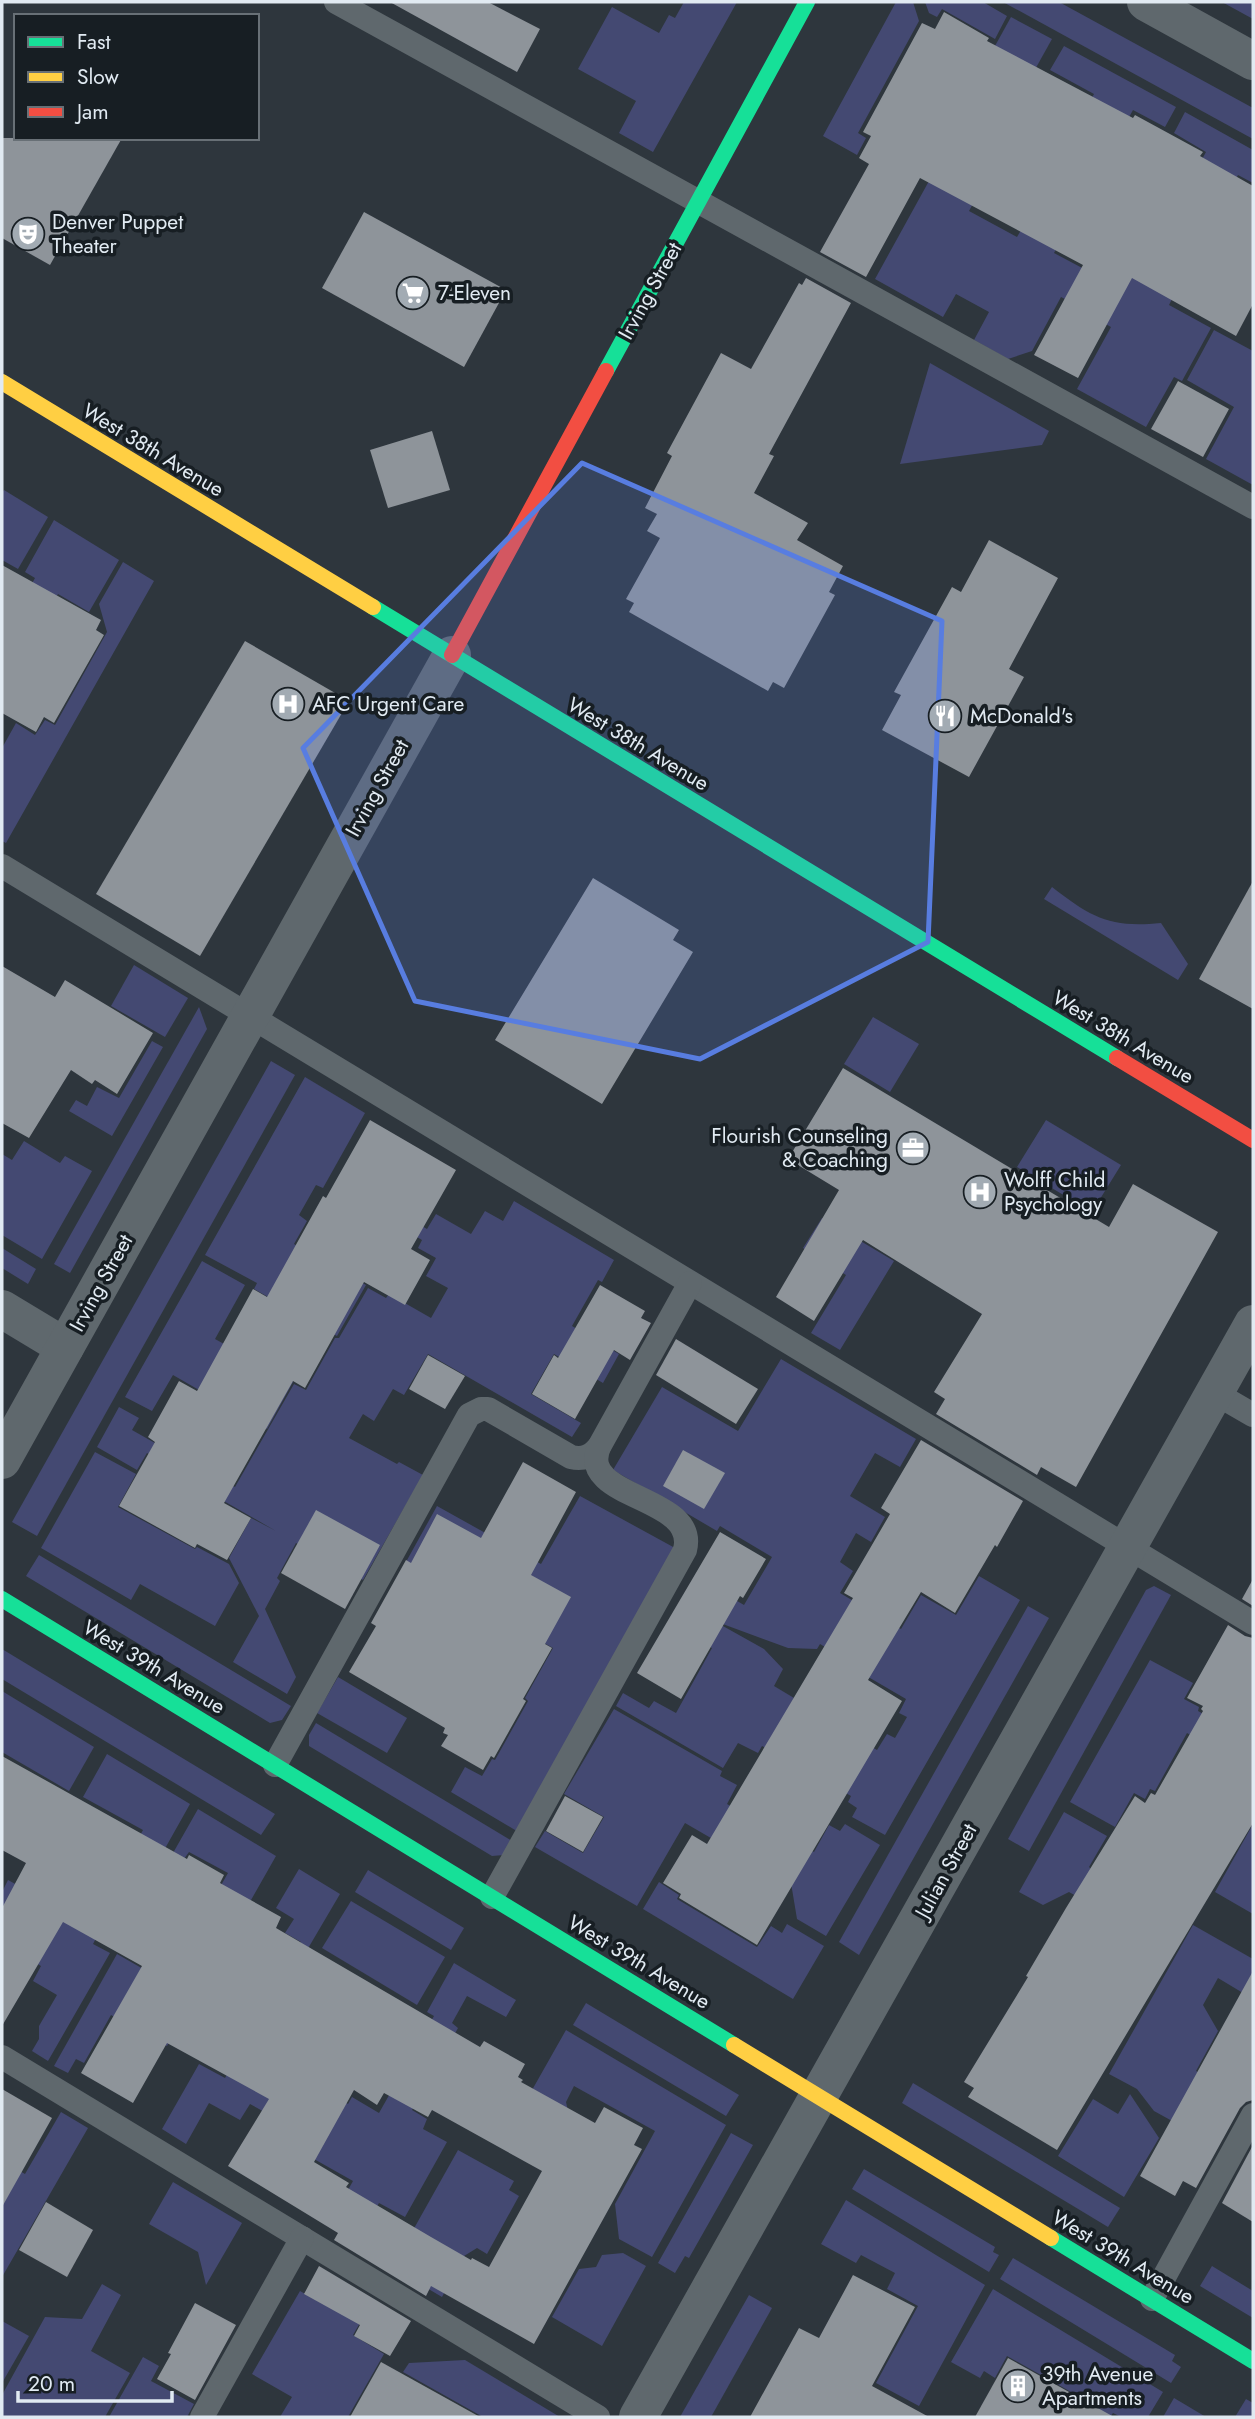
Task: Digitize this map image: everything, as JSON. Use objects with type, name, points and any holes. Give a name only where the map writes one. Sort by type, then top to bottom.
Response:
[{"type":"main road","name":"Irving Street","points":[[452,655],[807,2]]},
{"type":"main road","name":"West 38th Avenue","points":[[5,392],[452,655],[1253,1140]]},
{"type":"main road","name":"West 39th Avenue","points":[[2,1599],[1253,2361]]},
{"type":"street","points":[[1146,2],[1253,61]]},
{"type":"street","name":"Irving Street","points":[[2,1460],[452,655]]},
{"type":"street","points":[[2,1309],[65,1348]]},
{"type":"street","name":"Julian Street","points":[[638,2417],[1253,1324]]},
{"type":"lane","points":[[335,2],[1253,507]]},
{"type":"lane","points":[[2,866],[1253,1623]]},
{"type":"lane","points":[[275,1765],[469,1415],[481,1409],[488,1409],[571,1457],[592,1455],[599,1447],[690,1283]]},
{"type":"lane","points":[[1215,1393],[1253,1415]]},
{"type":"lane","points":[[492,1897],[687,1542],[686,1533],[677,1519],[602,1476],[596,1461],[599,1447]]},
{"type":"lane","points":[[2,2057],[598,2417]]},
{"type":"lane","points":[[1152,2299],[1253,2115]]},
{"type":"lane","points":[[202,2417],[302,2238]]},
{"type":"highlighted area","points":[[582,463],[942,621],[928,942],[700,1059],[415,1001],[303,748]]},
{"type":"shaded area","points":[[684,2],[737,2],[653,152],[619,133],[636,101],[578,69],[612,7],[659,33],[669,15],[675,18]]},
{"type":"shaded area","points":[[896,2],[913,2],[919,21],[858,133],[866,138],[857,155],[823,136]]},
{"type":"shaded area","points":[[925,2],[983,2],[1007,16],[995,39],[942,9],[937,17],[929,13]]},
{"type":"shaded area","points":[[1003,2],[1059,2],[1253,108],[1253,139]]},
{"type":"shaded area","points":[[1222,2],[1253,2],[1253,19]]},
{"type":"shaded area","points":[[1011,17],[1052,39],[976,175],[990,55]]},
{"type":"shaded area","points":[[1064,46],[1176,107],[1165,127],[1133,110],[1071,222],[1087,107],[1094,94],[1050,70]]},
{"type":"shaded area","points":[[1185,112],[1253,150],[1253,183],[1238,175],[1178,283],[1144,265],[1206,152],[1174,133]]},
{"type":"shaded area","points":[[940,161],[983,185],[969,211],[1017,237],[1031,213],[1069,225],[1054,253],[1086,270],[1069,301],[1061,297],[1032,351],[1008,359],[974,340],[989,312],[956,294],[943,317],[875,279]]},
{"type":"shaded area","points":[[1134,265],[1177,289],[1169,305],[1211,328],[1182,381],[1174,377],[1146,427],[1077,389],[1111,327],[1075,307]]},
{"type":"shaded area","points":[[1214,330],[1253,351],[1253,485],[1206,459],[1234,407],[1187,380]]},
{"type":"shaded area","points":[[930,363],[1049,431],[1042,445],[900,464]]},
{"type":"shaded area","points":[[4,490],[48,517],[18,569],[2,560]]},
{"type":"shaded area","points":[[54,520],[119,560],[89,612],[58,594],[52,604],[45,601],[2,677],[2,651],[35,593],[29,589],[35,578],[25,572]]},
{"type":"shaded area","points":[[123,562],[154,581],[6,843],[2,841],[2,748],[16,723],[35,735],[45,720],[55,725],[107,632],[99,604]]},
{"type":"shaded area","points":[[1052,887],[1102,918],[1128,924],[1161,923],[1188,964],[1178,980],[1044,899]]},
{"type":"shaded area","points":[[134,965],[188,998],[165,1037],[111,1006]]},
{"type":"shaded area","points":[[199,1007],[207,1029],[70,1273],[54,1264]]},
{"type":"shaded area","points":[[873,1017],[919,1044],[890,1092],[844,1064]]},
{"type":"shaded area","points":[[152,1041],[163,1047],[112,1136],[69,1111],[76,1100],[87,1106],[97,1087],[119,1098]]},
{"type":"shaded area","points":[[271,1061],[295,1075],[37,1536],[12,1522]]},
{"type":"shaded area","points":[[305,1077],[365,1113],[323,1188],[316,1185],[299,1215],[307,1221],[294,1244],[366,1285],[337,1336],[254,1289],[257,1283],[205,1255]]},
{"type":"shaded area","points":[[1046,1120],[1121,1165],[1092,1212],[1045,1184],[991,1274],[972,1263],[1027,1173],[1017,1167]]},
{"type":"shaded area","points":[[24,1141],[60,1163],[65,1156],[92,1171],[42,1259],[2,1235],[2,1154],[12,1160]]},
{"type":"shaded area","points":[[514,1201],[614,1260],[602,1282],[598,1280],[572,1326],[619,1354],[603,1383],[554,1354],[531,1394],[581,1423],[572,1437],[428,1354],[404,1395],[393,1389],[374,1421],[363,1414],[349,1438],[423,1475],[363,1580],[296,1543],[277,1578],[280,1581],[265,1609],[296,1677],[287,1694],[233,1662],[259,1616],[229,1558],[251,1518],[276,1531],[222,1500],[231,1485],[235,1487],[294,1384],[306,1390],[335,1338],[339,1338],[368,1288],[386,1298],[389,1294],[431,1318],[448,1288],[426,1276],[436,1258],[418,1248],[422,1240],[412,1234],[418,1224],[427,1229],[436,1214],[471,1234],[485,1211],[503,1221]]},
{"type":"shaded area","points":[[822,1218],[894,1261],[840,1350],[811,1333],[846,1275],[803,1248]]},
{"type":"shaded area","points":[[2,1248],[36,1269],[28,1284],[2,1268]]},
{"type":"shaded area","points":[[202,1261],[245,1285],[215,1339],[293,1382],[267,1429],[173,1375],[152,1411],[125,1397]]},
{"type":"shaded area","points":[[781,1359],[916,1439],[900,1467],[875,1453],[850,1496],[885,1517],[871,1542],[856,1533],[840,1562],[853,1571],[840,1593],[872,1612],[845,1659],[820,1644],[817,1649],[788,1648],[720,1623],[696,1577],[744,1605],[772,1557],[720,1526],[717,1531],[613,1470],[662,1387],[738,1431]]},
{"type":"shaded area","points":[[119,1407],[139,1418],[132,1430],[229,1485],[223,1495],[147,1453],[137,1470],[97,1447]]},
{"type":"shaded area","points":[[95,1452],[136,1474],[118,1507],[195,1549],[197,1547],[229,1564],[239,1583],[215,1626],[140,1584],[131,1600],[41,1548]]},
{"type":"shaded area","points":[[580,1496],[675,1548],[520,1833],[451,1792],[465,1767],[482,1776],[492,1759],[495,1760],[528,1701],[525,1698],[553,1648],[446,1588],[391,1589],[437,1506],[541,1564]]},
{"type":"shaded area","points":[[39,1555],[291,1706],[282,1720],[270,1723],[26,1576]]},
{"type":"shaded area","points":[[979,1576],[1020,1600],[885,1835],[852,1817],[857,1808],[848,1802],[851,1796],[768,1748],[794,1702],[877,1750],[887,1734],[895,1738],[907,1717],[899,1713],[906,1699],[846,1664],[874,1614],[901,1629],[921,1595],[956,1615]]},
{"type":"shaded area","points":[[1154,1586],[1171,1595],[1029,1851],[1008,1839],[1146,1590]]},
{"type":"shaded area","points":[[680,1602],[764,1649],[783,1669],[774,1686],[794,1698],[766,1748],[762,1746],[758,1753],[738,1743],[723,1768],[616,1706],[623,1693],[649,1708],[654,1701],[676,1713],[712,1648],[668,1622]]},
{"type":"shaded area","points":[[1028,1606],[1049,1618],[859,1955],[839,1942]]},
{"type":"shaded area","points":[[2,1649],[275,1814],[261,1835],[2,1679]]},
{"type":"shaded area","points":[[1150,1660],[1193,1683],[1184,1699],[1199,1707],[1198,1711],[1253,1741],[1253,1763],[1251,1768],[1187,1733],[1155,1791],[1150,1789],[1145,1799],[1134,1793],[1115,1827],[1070,1802]]},
{"type":"shaded area","points":[[338,1677],[407,1718],[387,1753],[317,1713]]},
{"type":"shaded area","points":[[2,1691],[94,1747],[69,1791],[2,1752]]},
{"type":"shaded area","points":[[614,1709],[722,1771],[720,1776],[737,1785],[727,1804],[805,1848],[785,1881],[685,1823],[637,1906],[535,1847],[545,1831],[583,1853],[604,1817],[564,1794]]},
{"type":"shaded area","points":[[316,1723],[512,1841],[504,1855],[492,1856],[309,1746],[309,1735]]},
{"type":"shaded area","points":[[107,1754],[190,1804],[122,1925],[101,1908],[143,1830],[83,1797]]},
{"type":"shaded area","points":[[198,1809],[276,1856],[239,1921],[220,1887],[228,1873],[189,1852],[184,1859],[173,1853]]},
{"type":"shaded area","points":[[1064,1812],[1107,1836],[1089,1867],[1174,1951],[1069,1892],[1043,1905],[1019,1892]]},
{"type":"shaded area","points":[[845,1824],[880,1845],[826,1936],[797,1919],[791,1883],[810,1850],[814,1852],[829,1825],[840,1831]]},
{"type":"shaded area","points":[[1253,1824],[1253,1914],[1215,1892]]},
{"type":"shaded area","points":[[299,1869],[340,1894],[280,1996],[272,1991],[301,1942],[285,1933],[294,1919],[276,1908]]},
{"type":"shaded area","points":[[368,1870],[464,1928],[451,1950],[355,1892]]},
{"type":"shaded area","points":[[8,1880],[100,1930],[93,1944],[110,1953],[48,2061],[32,2051],[39,2039],[39,2026],[57,1995],[33,1981],[41,1966],[2,1943],[2,1892]]},
{"type":"shaded area","points":[[659,1882],[679,1895],[677,1899],[757,1947],[771,1926],[782,1933],[787,1924],[824,1946],[793,1999],[643,1909]]},
{"type":"shaded area","points":[[351,1901],[445,1957],[417,2005],[322,1948]]},
{"type":"shaded area","points":[[1193,1925],[1253,1959],[1253,1999],[1218,1978],[1203,2005],[1218,2031],[1196,2071],[1239,2096],[1212,2143],[1154,2111],[1137,2089],[1109,2074]]},
{"type":"shaded area","points":[[117,1954],[159,1978],[187,2010],[167,2046],[111,2015],[84,2063],[76,2059],[68,2073],[54,2066]]},
{"type":"shaded area","points":[[454,1963],[516,2000],[506,2017],[467,1996],[452,2023],[458,2028],[412,2110],[427,2119],[423,2129],[447,2142],[405,2217],[379,2203],[375,2210],[329,2224],[353,2181],[314,2159],[306,2080],[348,2104],[352,2097],[379,2113],[434,2016],[427,2012]]},
{"type":"shaded area","points":[[586,2003],[739,2095],[726,2116],[573,2025]]},
{"type":"shaded area","points":[[254,2028],[277,2119],[250,2104],[240,2120],[209,2103],[186,2144],[162,2129],[199,2064],[225,2078]]},
{"type":"shaded area","points":[[566,2030],[726,2125],[652,2257],[619,2239],[615,2204],[655,2131],[574,2086],[566,2102],[572,2128],[502,2143]]},
{"type":"shaded area","points":[[913,2083],[1120,2208],[1108,2227],[902,2103]]},
{"type":"shaded area","points":[[1130,2094],[1159,2138],[1124,2197],[1058,2156],[1093,2099],[1118,2114]]},
{"type":"shaded area","points":[[61,2112],[88,2128],[2,2277],[2,2161],[25,2174]]},
{"type":"shaded area","points":[[731,2133],[753,2145],[689,2258],[685,2256],[675,2273],[658,2263]]},
{"type":"shaded area","points":[[458,2150],[514,2181],[509,2190],[519,2196],[487,2254],[477,2248],[464,2256],[442,2297],[410,2278],[403,2248]]},
{"type":"shaded area","points":[[864,2169],[995,2247],[993,2252],[999,2255],[989,2272],[852,2189]]},
{"type":"shaded area","points":[[173,2182],[242,2223],[206,2285],[198,2252],[149,2224]]},
{"type":"shaded area","points":[[846,2200],[985,2285],[919,2406],[876,2383],[918,2306],[887,2289],[895,2273],[861,2255],[856,2263],[821,2244]]},
{"type":"shaded area","points":[[623,2253],[646,2266],[602,2346],[552,2317],[579,2269],[596,2267],[602,2255]]},
{"type":"shaded area","points":[[1013,2258],[1175,2355],[1172,2361],[1181,2367],[1171,2383],[1000,2279]]},
{"type":"shaded area","points":[[1212,2266],[1253,2291],[1253,2318],[1200,2286]]},
{"type":"shaded area","points":[[102,2284],[121,2295],[91,2351],[130,2373],[105,2417],[2,2417],[2,2395],[45,2317],[82,2319]]},
{"type":"shaded area","points":[[993,2289],[1163,2392],[1148,2417],[1121,2417],[1113,2413],[1110,2417],[1087,2417],[1065,2405],[1071,2392],[1007,2356],[995,2378],[984,2371],[980,2378],[951,2362]]},
{"type":"shaded area","points":[[300,2291],[323,2304],[371,2304],[353,2335],[384,2354],[348,2417],[280,2417],[292,2397],[252,2374]]},
{"type":"shaded area","points":[[749,2295],[772,2308],[711,2417],[680,2417]]},
{"type":"shaded area","points":[[2,2321],[29,2336],[2,2383]]},
{"type":"shaded area","points":[[143,2357],[159,2366],[151,2381],[194,2404],[187,2417],[109,2417]]},
{"type":"shaded area","points":[[465,2360],[560,2417],[483,2417],[403,2372],[409,2363]]},
{"type":"shaded area","points":[[1174,2398],[1206,2417],[1163,2417]]},
{"type":"shaded area","points":[[1246,2399],[1253,2403],[1253,2417],[1235,2417]]},
{"type":"building","points":[[390,2],[488,2],[540,29],[517,72]]},
{"type":"building","points":[[944,12],[989,38],[987,41],[1203,152],[1200,156],[1253,186],[1253,304],[1236,336],[1132,278],[1078,378],[1034,355],[1083,265],[920,178],[866,277],[820,252],[869,164],[859,158],[871,136],[863,132],[922,23],[935,29]]},
{"type":"building","points":[[2,138],[121,140],[50,265],[2,238]]},
{"type":"building","points":[[364,212],[506,290],[464,367],[322,288]]},
{"type":"building","points":[[806,278],[851,303],[769,454],[774,456],[754,493],[808,523],[797,540],[843,566],[829,592],[835,595],[784,688],[773,682],[768,691],[629,612],[634,603],[626,599],[660,538],[647,531],[657,514],[645,508],[672,456],[667,453],[721,353],[751,369],[799,283],[802,285]]},
{"type":"building","points":[[1178,381],[1229,409],[1203,457],[1151,429]]},
{"type":"building","points":[[432,431],[450,490],[388,508],[370,450]]},
{"type":"building","points":[[989,540],[1058,578],[1009,669],[1024,677],[969,777],[882,730],[901,695],[894,692],[952,587],[961,592]]},
{"type":"building","points":[[2,565],[101,620],[96,630],[104,635],[54,723],[44,717],[36,732],[2,713]]},
{"type":"building","points":[[245,641],[349,701],[200,956],[96,894]]},
{"type":"building","points":[[593,878],[679,930],[673,940],[693,952],[602,1104],[495,1040]]},
{"type":"building","points":[[1253,881],[1253,1009],[1199,979]]},
{"type":"building","points":[[2,966],[55,997],[65,980],[153,1033],[117,1094],[95,1080],[92,1084],[71,1070],[29,1138],[2,1123]]},
{"type":"building","points":[[843,1068],[1109,1227],[1133,1184],[1218,1232],[1076,1487],[1041,1467],[1037,1475],[936,1414],[945,1399],[934,1392],[982,1314],[863,1240],[814,1321],[776,1297],[839,1190],[788,1159]]},
{"type":"building","points":[[370,1120],[456,1170],[411,1249],[430,1260],[405,1305],[364,1282],[305,1388],[293,1381],[224,1503],[251,1518],[227,1560],[197,1544],[195,1548],[119,1506],[155,1442],[148,1437],[179,1381],[197,1391],[253,1289],[267,1297],[323,1196],[326,1198]]},
{"type":"building","points":[[600,1285],[645,1311],[641,1318],[651,1323],[630,1360],[614,1350],[575,1419],[532,1394],[554,1355],[558,1358]]},
{"type":"building","points":[[676,1339],[758,1389],[736,1424],[656,1375]]},
{"type":"building","points":[[428,1355],[465,1376],[445,1409],[409,1389]]},
{"type":"building","points":[[921,1440],[1023,1501],[955,1613],[921,1592],[868,1680],[902,1701],[757,1945],[679,1898],[681,1894],[663,1883],[692,1835],[707,1844],[853,1598],[844,1593],[890,1514],[881,1508]]},
{"type":"building","points":[[683,1450],[725,1473],[704,1509],[663,1486]]},
{"type":"building","points":[[523,1462],[576,1492],[531,1575],[571,1597],[545,1644],[552,1648],[523,1699],[526,1701],[494,1758],[491,1756],[483,1770],[441,1746],[448,1735],[443,1733],[445,1728],[349,1672],[376,1626],[371,1623],[406,1560],[411,1563],[437,1514],[481,1538]]},
{"type":"building","points":[[316,1510],[380,1545],[345,1609],[281,1573]]},
{"type":"building","points":[[720,1532],[766,1559],[743,1598],[740,1596],[681,1699],[637,1673]]},
{"type":"building","points":[[1253,1579],[1253,1606],[1242,1599]]},
{"type":"building","points":[[1228,1625],[1253,1638],[1253,1823],[1057,2150],[968,2097],[974,2088],[964,2082],[1135,1796],[1145,1803],[1151,1793],[1155,1795],[1203,1711],[1203,1706],[1187,1698]]},
{"type":"building","points":[[2,1756],[187,1859],[189,1855],[224,1875],[220,1883],[281,1917],[276,1928],[480,2047],[484,2041],[525,2064],[518,2077],[523,2080],[521,2082],[595,2123],[604,2107],[643,2128],[634,2145],[642,2149],[534,2344],[431,2286],[426,2296],[334,2240],[338,2233],[228,2166],[269,2099],[167,2043],[133,2103],[81,2073],[142,1966],[63,1922],[2,2026],[2,1908],[26,1863],[2,1850]],"holes":[[[354,2090],[377,2105],[384,2093],[428,2117],[432,2110],[542,2171],[489,2267],[472,2258],[471,2260],[346,2187],[349,2183],[314,2162]]]},
{"type":"building","points":[[565,1796],[603,1817],[583,1852],[546,1831]]},
{"type":"building","points":[[1253,1971],[1253,2100],[1240,2108],[1196,2188],[1183,2181],[1175,2196],[1140,2176]]},
{"type":"building","points":[[2,2089],[52,2118],[2,2207]]},
{"type":"building","points":[[1253,2145],[1253,2222],[1222,2203]]},
{"type":"building","points":[[46,2202],[93,2230],[67,2277],[19,2250]]},
{"type":"building","points":[[319,2266],[411,2321],[390,2356],[354,2336],[360,2325],[304,2294]]},
{"type":"building","points":[[853,2275],[915,2307],[872,2386],[929,2417],[750,2417],[799,2328],[819,2338]]},
{"type":"building","points":[[195,2303],[236,2325],[195,2400],[157,2379]]},
{"type":"building","name":"39th Avenue Apartments","points":[[1008,2358],[1114,2417],[975,2417]]},
{"type":"building","points":[[381,2362],[480,2417],[350,2417]]},
{"type":"traffic: fast","points":[[606,371],[807,2]]},
{"type":"traffic: fast","points":[[373,607],[1117,1058]]},
{"type":"traffic: fast","points":[[2,1599],[734,2045]]},
{"type":"traffic: fast","points":[[1051,2238],[1253,2361]]},
{"type":"traffic: slow","points":[[2,382],[373,607]]},
{"type":"traffic: slow","points":[[734,2045],[1051,2238]]},
{"type":"traffic: jam","points":[[452,655],[606,371]]},
{"type":"traffic: jam","points":[[1117,1058],[1253,1140]]},
{"type":"place","name":"Denver Puppet Theater","points":[[28,234]]},
{"type":"place","name":"7-Eleven","points":[[413,293]]},
{"type":"place","name":"AFC Urgent Care","points":[[288,704]]},
{"type":"place","name":"McDonald's","points":[[945,716]]},
{"type":"place","name":"Flourish Counseling & Coaching","points":[[913,1148]]},
{"type":"place","name":"Wolff Child Psychology","points":[[980,1192]]},
{"type":"place","name":"39th Avenue Apartments","points":[[1018,2386]]}]
